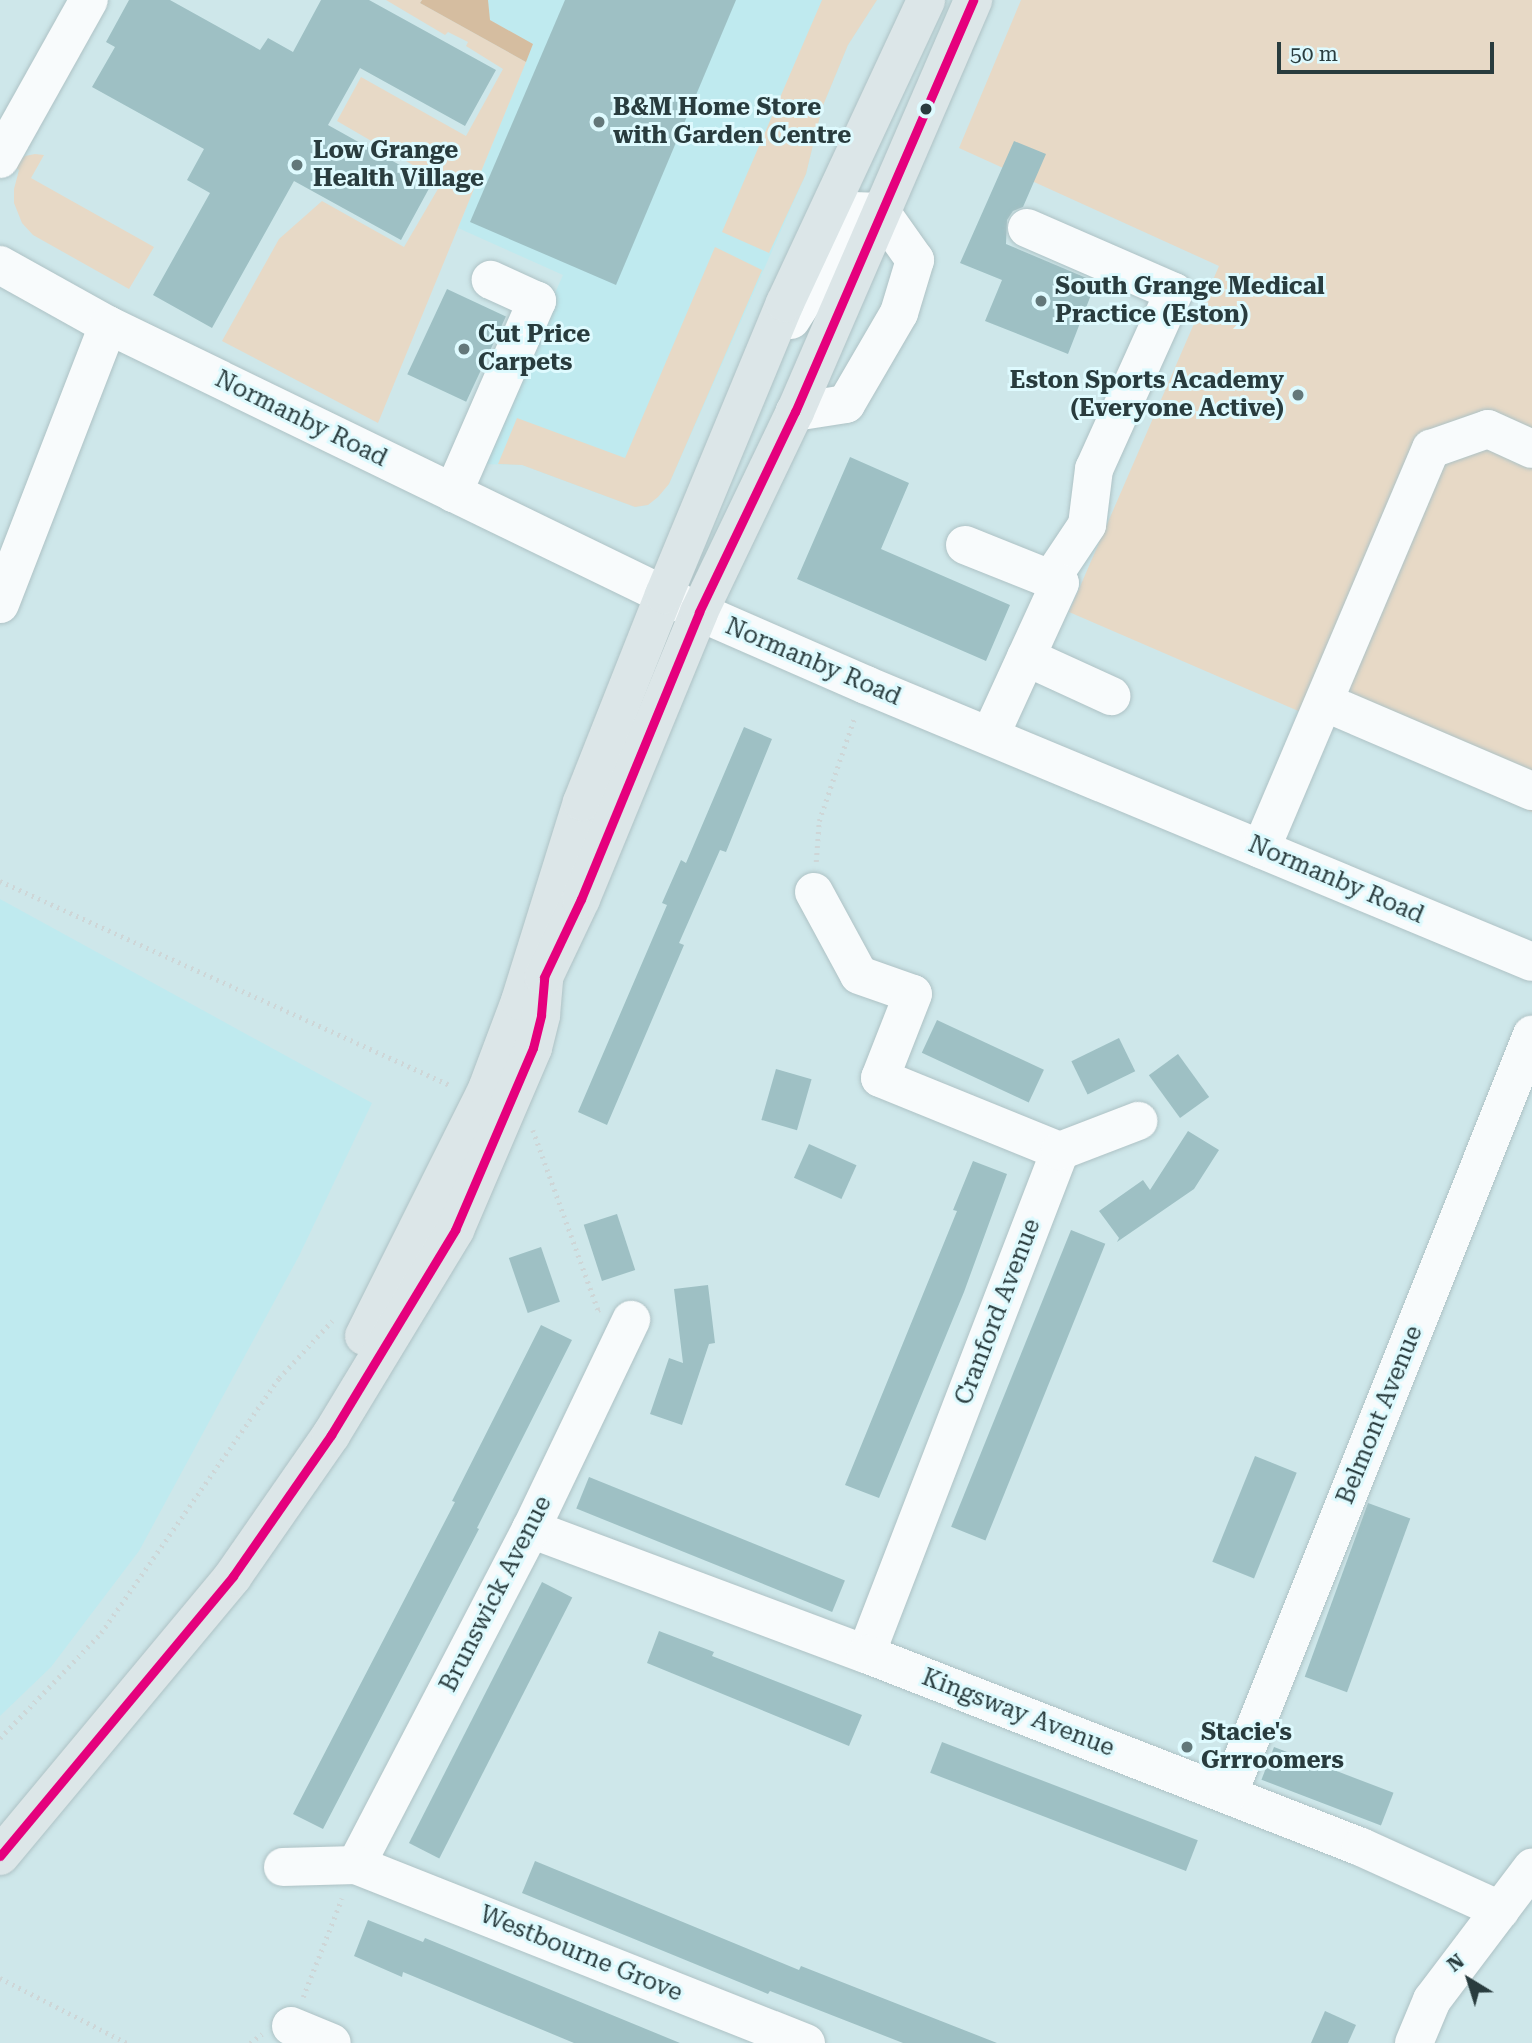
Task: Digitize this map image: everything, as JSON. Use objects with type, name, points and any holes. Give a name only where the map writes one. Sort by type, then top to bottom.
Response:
[{"type":"main road","points":[[0,1856],[233,1576],[331,1435],[455,1230],[497,1097],[520,1001],[582,802],[785,303],[926,0]]},
{"type":"main road","points":[[497,1097],[533,1048],[541,1015],[544,977],[581,899],[699,612],[795,412],[973,0]]},
{"type":"street","points":[[0,159],[89,0]]},
{"type":"street","points":[[755,375],[830,259],[853,211],[881,212],[915,260],[899,313],[846,404],[795,412]]},
{"type":"street","points":[[1027,228],[1174,292],[1094,469],[1087,525],[1051,579]]},
{"type":"street","name":"Normanby Road","points":[[0,265],[108,325],[699,612],[866,685],[1532,962]]},
{"type":"street","points":[[453,493],[537,301],[491,280]]},
{"type":"street","points":[[0,604],[108,325]]},
{"type":"street","points":[[1261,849],[1431,449],[1488,429],[1532,449]]},
{"type":"street","points":[[965,545],[1060,583],[990,736]]},
{"type":"street","points":[[1026,657],[1111,696]]},
{"type":"street","points":[[1324,702],[1532,791]]},
{"type":"street","points":[[814,892],[859,975],[913,994],[880,1078],[1060,1151],[1138,1121]]},
{"type":"street","name":"Belmont Avenue","points":[[1228,1796],[1532,1035]]},
{"type":"street","name":"Cranford Avenue","points":[[866,1654],[1060,1151]]},
{"type":"street","name":"Brunswick Avenue","points":[[356,1865],[531,1529],[631,1321]]},
{"type":"street","name":"Kingsway Avenue","points":[[531,1529],[866,1654],[1361,1847],[1500,1910]]},
{"type":"street","points":[[282,1867],[356,1865]]},
{"type":"street","name":"Westbourne Grove","points":[[356,1865],[806,2043]]},
{"type":"street","points":[[1414,2043],[1432,2000],[1532,1868]]},
{"type":"street","points":[[291,2026],[332,2043]]},
{"type":"path","points":[[814,892],[819,821],[866,685]]},
{"type":"path","points":[[0,881],[459,1090],[497,1097],[529,1118],[598,1310],[615,1304],[631,1321]]},
{"type":"path","points":[[0,1738],[101,1633],[279,1378],[335,1318]]},
{"type":"path","points":[[291,2026],[356,1865]]},
{"type":"path","points":[[0,1978],[127,2043]]},
{"type":"shaded area","points":[[386,0],[422,0],[420,3],[526,62],[378,423],[222,341],[279,239],[322,201],[404,247],[442,182],[337,121],[361,77],[466,136],[503,69],[466,46],[468,42],[448,32],[445,35]]},
{"type":"shaded area","points":[[422,0],[488,0],[490,20],[533,44],[526,62],[420,3]]},
{"type":"shaded area","points":[[488,0],[877,0],[848,45],[822,108],[806,174],[669,484],[648,505],[635,507],[522,465],[480,464],[563,275],[458,228],[533,44],[490,20]]},
{"type":"shaded area","points":[[822,0],[877,0],[848,45],[822,108],[806,174],[769,253],[722,232]]},
{"type":"shaded area","points":[[1021,0],[1532,0],[1532,812],[1069,612],[1219,266],[959,148]]},
{"type":"shaded area","points":[[44,155],[31,178],[154,247],[129,289],[33,235],[22,223],[14,203],[19,170],[13,166],[25,156]]},
{"type":"shaded area","points":[[715,247],[762,270],[669,484],[658,497],[648,505],[635,507],[522,465],[498,464],[517,418],[625,458]]},
{"type":"shaded area","points":[[0,899],[372,1103],[299,1256],[139,1551],[51,1667],[0,1716]]},
{"type":"building","name":"Low Grange Health Village","points":[[129,0],[170,0],[260,50],[268,38],[293,52],[321,0],[369,0],[496,70],[465,126],[360,68],[328,125],[432,183],[401,240],[294,181],[212,328],[153,295],[210,193],[187,180],[204,149],[92,87],[115,47],[106,42]]},
{"type":"building","name":"B&M Home Store with Garden Centre","points":[[565,0],[736,0],[616,285],[470,222]]},
{"type":"building","name":"South Grange Medical Practice (Eston)","points":[[1014,141],[1046,154],[1023,207],[1013,211],[1007,220],[1006,244],[1096,282],[1068,354],[985,321],[1002,280],[960,263]]},
{"type":"building","name":"Cut Price Carpets","points":[[447,289],[506,316],[466,402],[407,374]]},
{"type":"building","points":[[850,457],[909,483],[881,549],[1010,605],[986,661],[797,579]]},
{"type":"building","points":[[744,727],[772,739],[726,852],[720,850],[679,943],[684,945],[607,1125],[578,1112],[667,905],[662,903],[681,860],[686,863]]},
{"type":"building","points":[[937,1020],[1044,1070],[1029,1102],[922,1053]]},
{"type":"building","points":[[1119,1038],[1135,1071],[1088,1094],[1071,1061]]},
{"type":"building","points":[[1178,1054],[1209,1097],[1180,1118],[1149,1075]]},
{"type":"building","points":[[776,1069],[812,1079],[797,1130],[761,1120]]},
{"type":"building","points":[[1188,1131],[1219,1150],[1194,1189],[1117,1242],[1119,1238],[1099,1211],[1143,1180],[1150,1190]]},
{"type":"building","points":[[809,1144],[857,1165],[841,1199],[794,1178]]},
{"type":"building","points":[[973,1161],[1007,1174],[964,1292],[879,1498],[845,1485],[957,1211],[953,1210]]},
{"type":"building","points":[[617,1214],[635,1270],[602,1281],[584,1225]]},
{"type":"building","points":[[1071,1230],[1105,1244],[985,1541],[951,1527]]},
{"type":"building","points":[[541,1247],[560,1302],[528,1313],[509,1258]]},
{"type":"building","points":[[708,1285],[715,1343],[709,1344],[682,1425],[650,1414],[669,1358],[683,1363],[674,1289]]},
{"type":"building","points":[[541,1325],[572,1340],[477,1528],[479,1529],[323,1829],[293,1814],[455,1502],[452,1501]]},
{"type":"building","points":[[1255,1456],[1297,1473],[1254,1579],[1212,1562]]},
{"type":"building","points":[[589,1477],[845,1580],[832,1612],[576,1509]]},
{"type":"building","points":[[1368,1503],[1410,1518],[1347,1692],[1305,1677]]},
{"type":"building","points":[[542,1582],[572,1597],[439,1859],[409,1843]]},
{"type":"building","points":[[659,1631],[714,1652],[712,1656],[862,1715],[849,1746],[647,1663]]},
{"type":"building","points":[[942,1742],[1198,1840],[1186,1871],[930,1773]]},
{"type":"building","points":[[1274,1747],[1393,1793],[1381,1826],[1261,1780]]},
{"type":"building","points":[[535,1861],[799,1970],[801,1966],[997,2043],[903,2043],[770,1991],[768,1994],[522,1893]]},
{"type":"building","points":[[368,1920],[423,1942],[425,1938],[680,2043],[574,2043],[403,1972],[402,1977],[354,1956]]},
{"type":"building","points":[[1325,2011],[1356,2025],[1348,2043],[1311,2043]]},
{"type":"transit line","points":[[0,1856],[233,1576],[331,1435],[455,1230],[533,1048],[541,1015],[544,977],[581,899],[699,612],[795,412],[973,0]]},
{"type":"place","name":"B&M Home Store with Garden Centre","points":[[599,122]]},
{"type":"place","name":"Low Grange Health Village","points":[[297,165]]},
{"type":"place","name":"South Grange Medical Practice (Eston)","points":[[1041,301]]},
{"type":"place","name":"Cut Price Carpets","points":[[464,349]]},
{"type":"place","name":"Eston Sports Academy (Everyone Active)","points":[[1298,395]]},
{"type":"place","name":"Stacie's Grrroomers","points":[[1187,1747]]}]
